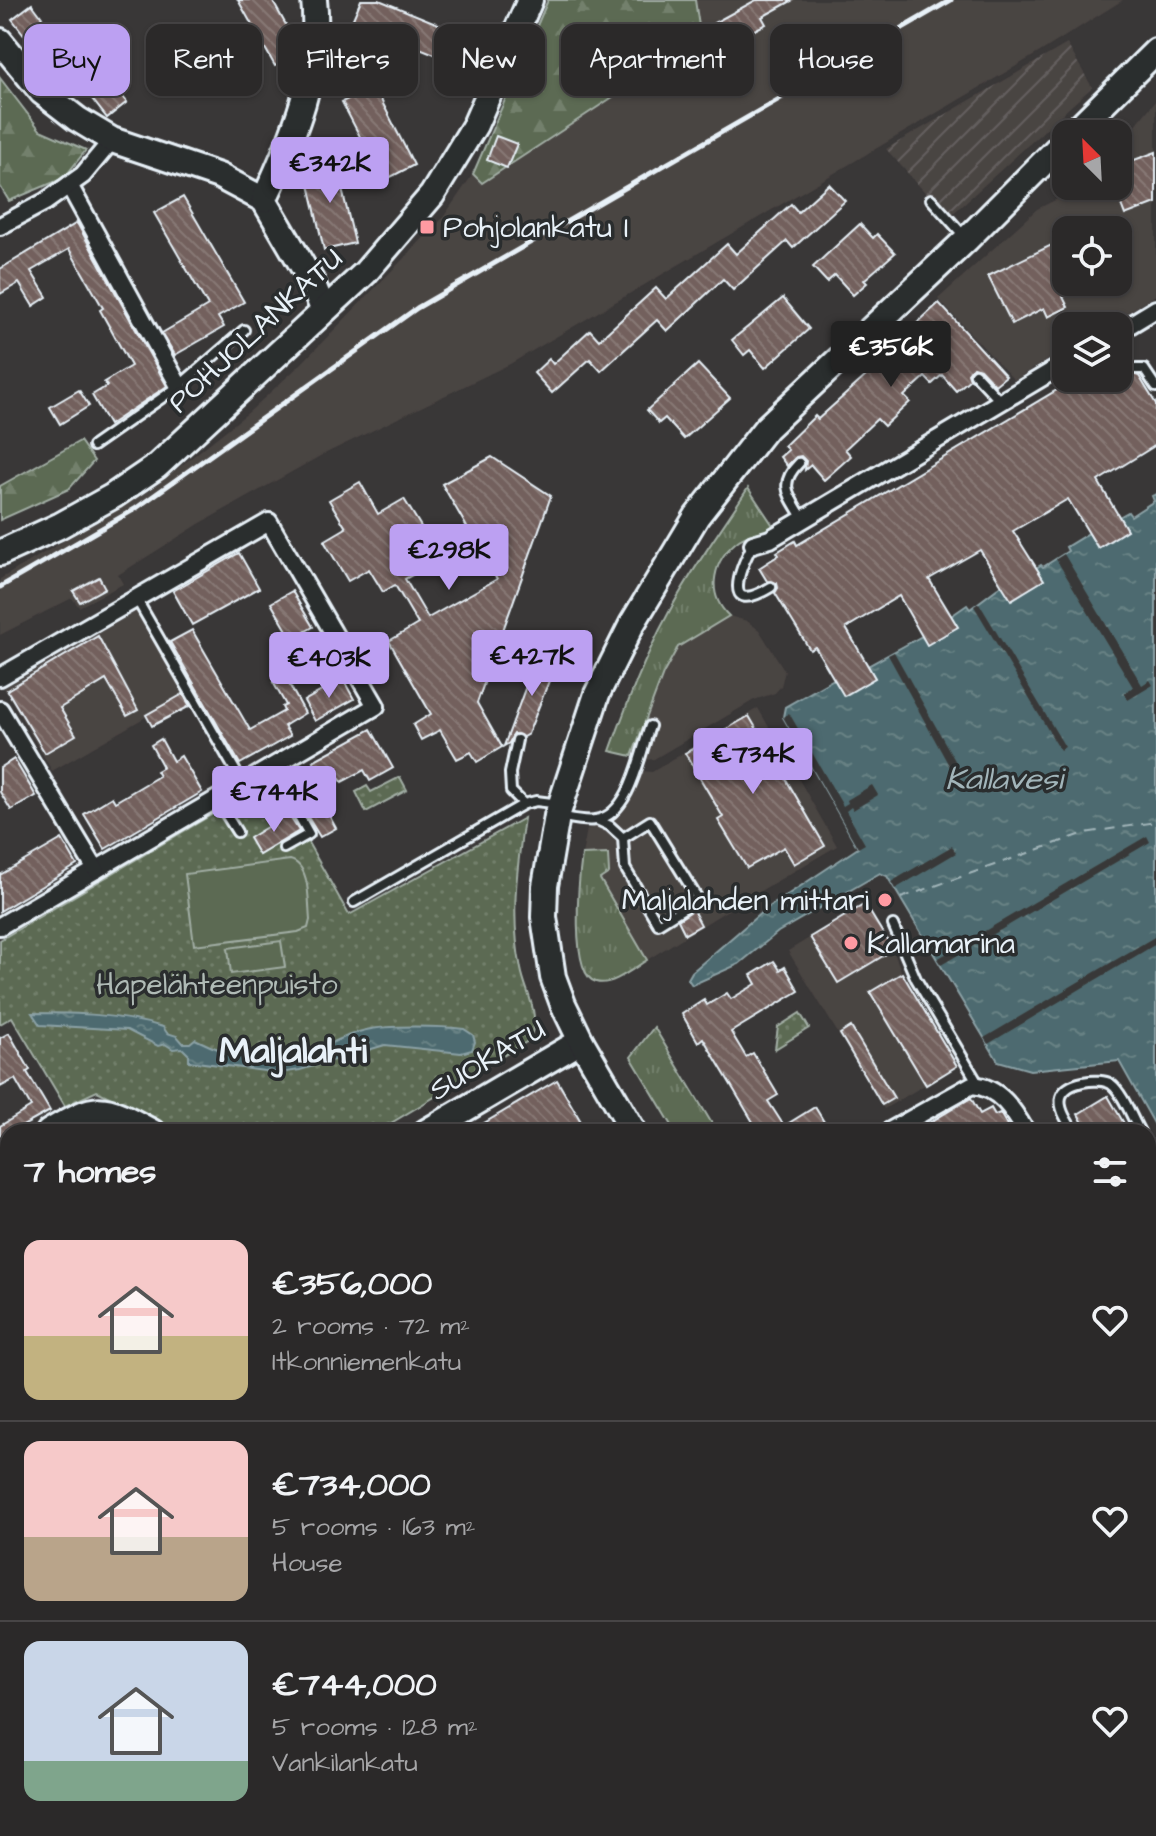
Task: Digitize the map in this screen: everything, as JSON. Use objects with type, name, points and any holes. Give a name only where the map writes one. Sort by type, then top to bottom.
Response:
[{"type":"main road","points":[[264,200],[303,105],[313,60],[314,0]]},
{"type":"main road","name":"POHJOLANKATU","points":[[0,553],[100,503],[157,466],[365,273],[432,195],[475,125],[530,0]]},
{"type":"main road","points":[[0,41],[42,92],[77,119],[112,140],[219,176],[264,200],[312,282],[323,309]]},
{"type":"main road","points":[[1086,120],[1156,51]]},
{"type":"main road","points":[[629,1124],[581,1041],[553,977],[544,917],[545,886],[559,810],[597,694],[632,624],[711,496],[766,428],[967,239],[1052,154]]},
{"type":"main road","name":"SUOKATU","points":[[440,1124],[581,1041]]},
{"type":"main road","points":[[62,1124],[82,1112],[97,1109],[138,1124]]},
{"type":"street","points":[[0,226],[83,175],[112,140]]},
{"type":"street","points":[[69,185],[179,386]]},
{"type":"street","points":[[1132,324],[1156,309]]},
{"type":"street","points":[[753,544],[770,539],[1052,371]]},
{"type":"street","points":[[0,677],[269,522],[376,706],[0,926]]},
{"type":"street","points":[[0,710],[96,870]]},
{"type":"street","points":[[903,1124],[976,1085],[989,1089],[1010,1105],[1021,1124]]},
{"type":"lane","points":[[931,199],[967,239]]},
{"type":"lane","points":[[93,446],[179,386],[244,330]]},
{"type":"lane","points":[[1135,369],[1144,369],[1156,387]]},
{"type":"lane","points":[[975,374],[1001,402]]},
{"type":"lane","points":[[799,463],[790,472],[786,484],[803,519]]},
{"type":"lane","points":[[753,544],[736,581],[739,592],[753,597],[771,587]]},
{"type":"lane","points":[[136,598],[243,785]]},
{"type":"lane","points":[[597,820],[625,800],[650,726]]},
{"type":"lane","points":[[517,740],[509,782],[511,791],[524,804]]},
{"type":"lane","points":[[272,768],[309,834],[284,848]]},
{"type":"lane","points":[[217,800],[237,832]]},
{"type":"lane","points":[[354,902],[524,804],[536,801],[597,820],[610,826],[623,838],[625,868],[658,924],[698,899],[650,821],[623,838]]},
{"type":"lane","points":[[893,925],[916,979],[976,1085]]},
{"type":"lane","points":[[1069,1124],[1063,1114],[1061,1099],[1065,1091],[1083,1082],[1100,1079],[1114,1086],[1135,1124]]},
{"type":"shaded area","points":[[695,0],[1123,0],[510,364],[320,456],[199,524],[118,575],[123,584],[79,607],[72,598],[0,635],[0,579],[153,488],[249,412],[301,364],[442,219],[473,174],[482,182],[583,96],[754,96],[754,24],[667,24]]},
{"type":"shaded area","points":[[1067,44],[1092,87],[1052,120],[1052,123],[948,218],[886,149]]},
{"type":"shaded area","points":[[1156,100],[1156,295],[1128,312],[1052,312],[1052,357],[1014,380],[938,299],[1037,209],[1055,200],[1132,200],[1132,130]]},
{"type":"shaded area","points":[[142,608],[189,692],[52,771],[4,688]]},
{"type":"shaded area","points":[[729,616],[747,621],[759,630],[785,671],[781,686],[775,693],[754,700],[654,759],[632,756],[663,674],[678,647]]},
{"type":"shaded area","points":[[758,708],[837,846],[647,960],[599,879],[608,855],[582,855],[587,829],[600,826],[618,815],[626,806],[641,771],[652,772]]},
{"type":"shaded area","points":[[865,904],[957,1066],[884,1109],[788,951]]},
{"type":"green space","points":[[548,0],[695,0],[699,24],[561,24],[561,96],[614,96],[482,183],[473,174],[507,96],[545,96],[545,24],[538,24]]},
{"type":"green space","points":[[0,78],[40,130],[86,150],[64,178],[9,201],[0,186]]},
{"type":"green space","points":[[80,441],[94,461],[69,489],[0,520],[0,486]]},
{"type":"green space","points":[[748,488],[774,527],[739,540],[718,566],[715,576],[717,597],[729,616],[678,647],[663,674],[632,756],[610,751],[629,699],[668,614]]},
{"type":"green space","points":[[400,777],[407,790],[366,812],[356,792],[367,786],[371,792]]},
{"type":"green space","name":"Hapelähteenpuisto","points":[[272,779],[349,915],[524,818],[515,912],[521,969],[534,1023],[528,1041],[389,1124],[166,1124],[97,1091],[65,1106],[12,1017],[0,1024],[0,940]]},
{"type":"green space","points":[[608,854],[609,873],[600,879],[647,960],[622,976],[602,983],[588,975],[582,962],[578,903],[582,855]]},
{"type":"green space","points":[[290,860],[297,863],[305,876],[310,920],[308,928],[298,932],[194,945],[185,874]]},
{"type":"green space","points":[[281,941],[285,967],[231,974],[228,948]]},
{"type":"green space","points":[[800,1013],[809,1028],[775,1049],[778,1027]]},
{"type":"green space","points":[[654,1027],[712,1124],[671,1124],[631,1057]]},
{"type":"water","name":"Kallavesi","points":[[1156,494],[1156,1124],[1119,1061],[1030,1070],[998,1061],[887,876],[880,873],[778,932],[739,964],[692,985],[688,979],[692,972],[763,911],[858,848],[783,717],[785,707],[834,679],[845,696],[875,678],[868,666],[922,636],[967,605],[970,609],[1002,585],[1012,600],[1043,580],[1036,568],[1043,567],[1068,551],[1066,547],[1089,533],[1098,548],[1127,530],[1119,517],[1128,512],[1131,516],[1154,501],[1152,496]]},
{"type":"water","points":[[32,1013],[130,1019],[163,1027],[183,1043],[195,1039],[223,1051],[254,1058],[300,1056],[352,1034],[387,1027],[464,1029],[473,1035],[475,1042],[472,1050],[461,1053],[385,1045],[280,1073],[189,1061],[189,1055],[182,1048],[173,1049],[165,1044],[158,1046],[127,1030],[40,1025]]},
{"type":"pier","points":[[1064,554],[1142,685],[1150,680],[1153,685],[1128,700],[1124,693],[1133,687],[1056,559]]},
{"type":"pier","points":[[979,603],[1065,747],[1060,750],[974,606]]},
{"type":"pier","points":[[894,652],[958,766],[951,769],[888,655]]},
{"type":"pier","points":[[789,713],[843,806],[848,803],[847,800],[872,785],[878,795],[846,811],[865,844],[858,848],[783,717]]},
{"type":"pier","points":[[1147,836],[1150,842],[941,965],[937,959]]},
{"type":"pier","points":[[952,846],[956,853],[895,889],[891,882]]},
{"type":"pier","points":[[1156,936],[1156,944],[988,1044],[984,1038]]},
{"type":"building","points":[[238,0],[272,0],[286,24],[278,24],[278,64],[275,66],[262,43],[262,24],[251,24]]},
{"type":"building","points":[[361,0],[379,0],[438,24],[434,24],[434,54],[418,47],[418,24],[360,24],[352,21]]},
{"type":"building","points":[[756,0],[793,0],[762,17],[766,24],[754,30],[754,24],[714,23]]},
{"type":"building","points":[[32,4],[47,24],[24,24],[24,35],[12,19]]},
{"type":"building","points":[[90,96],[122,96],[127,102],[107,118]]},
{"type":"building","points":[[354,96],[379,96],[414,165],[383,181],[342,102]]},
{"type":"building","points":[[496,136],[517,144],[507,168],[487,160]]},
{"type":"building","points":[[1156,152],[1156,203],[1125,215],[1119,200],[1132,200],[1132,161]]},
{"type":"building","points":[[335,160],[355,243],[324,250],[305,167]]},
{"type":"building","points":[[829,184],[845,201],[793,248],[787,241],[733,290],[723,279],[667,331],[657,320],[601,371],[590,359],[552,393],[534,373],[549,359],[553,364],[590,330],[599,340],[656,288],[666,299],[727,244],[736,254],[791,204],[798,212]]},
{"type":"building","points":[[183,197],[244,302],[218,317],[224,327],[175,355],[162,333],[208,306],[154,213]]},
{"type":"building","points":[[77,223],[167,386],[109,425],[92,395],[107,386],[104,382],[131,366],[100,310],[103,308],[69,249],[31,271],[47,297],[33,306],[19,283],[0,294],[0,269]]},
{"type":"building","points":[[860,224],[873,238],[877,234],[895,253],[864,280],[867,283],[853,295],[835,275],[827,282],[813,267]]},
{"type":"building","points":[[1052,245],[1052,296],[1065,296],[1068,307],[1052,312],[1048,317],[1044,308],[1012,324],[988,276]]},
{"type":"building","points":[[783,298],[809,329],[765,368],[750,350],[744,355],[732,340]]},
{"type":"building","points":[[939,303],[1006,376],[995,385],[980,369],[973,367],[968,373],[970,379],[956,391],[942,375],[932,384],[925,377],[904,396],[910,402],[884,426],[877,419],[845,449],[851,456],[824,480],[811,465],[805,470],[806,461],[801,456],[787,466],[780,457],[788,450],[784,446],[815,416],[818,419],[866,376],[863,373]]},
{"type":"building","points":[[698,364],[730,398],[684,439],[665,418],[659,423],[647,410]]},
{"type":"building","points":[[1132,374],[1139,376],[1156,404],[1156,445],[1098,481],[1127,530],[1098,548],[1068,499],[1013,531],[1044,580],[1011,600],[980,550],[929,579],[958,627],[927,645],[899,596],[846,628],[875,678],[844,696],[815,647],[810,650],[775,593],[777,583],[767,581],[759,568],[795,541],[797,545],[1054,392],[1132,392]]},
{"type":"building","points":[[79,390],[89,406],[60,424],[50,407]]},
{"type":"building","points":[[492,457],[551,496],[477,703],[502,747],[477,762],[471,752],[457,759],[440,730],[421,740],[413,725],[431,714],[389,641],[418,624],[395,585],[383,592],[369,569],[348,581],[324,541],[346,528],[329,500],[360,482],[378,514],[404,499],[423,530],[397,545],[414,574],[405,579],[428,618],[497,579],[442,484]]},
{"type":"building","points":[[239,553],[259,588],[192,625],[173,591]]},
{"type":"building","points":[[99,577],[105,588],[80,602],[73,591]]},
{"type":"building","points":[[292,591],[313,627],[292,639],[271,603]]},
{"type":"building","points":[[192,630],[250,730],[284,711],[282,707],[286,705],[273,682],[284,675],[305,713],[284,726],[290,736],[240,764],[170,642]]},
{"type":"building","points":[[98,636],[138,710],[127,716],[106,680],[60,708],[76,735],[45,753],[7,690]]},
{"type":"building","points":[[537,656],[556,663],[528,734],[523,737],[514,734],[504,746]]},
{"type":"building","points":[[343,679],[354,699],[315,721],[304,701]]},
{"type":"building","points":[[183,694],[190,706],[152,726],[146,715]]},
{"type":"building","points":[[749,716],[825,846],[794,864],[784,847],[747,868],[718,820],[723,817],[685,753]]},
{"type":"building","points":[[371,729],[393,768],[370,781],[364,770],[342,782],[338,776],[325,783],[313,761]]},
{"type":"building","points":[[161,739],[173,761],[181,756],[202,792],[105,849],[84,814],[112,797],[115,802],[159,776],[156,771],[163,767],[151,745]]},
{"type":"building","points":[[14,759],[36,796],[11,810],[0,792],[0,768]]},
{"type":"building","points":[[320,799],[336,828],[320,837],[303,809]]},
{"type":"building","points":[[288,814],[299,831],[259,855],[249,838]]},
{"type":"building","points":[[62,839],[77,865],[0,911],[0,875]]},
{"type":"building","name":"Kallamarina","points":[[865,904],[893,950],[838,983],[810,937]]},
{"type":"building","points":[[693,910],[701,925],[685,934],[678,920]]},
{"type":"building","points":[[774,961],[780,970],[785,967],[799,991],[731,1032],[746,1057],[753,1053],[778,1095],[768,1101],[783,1124],[754,1124],[703,1038],[698,1042],[682,1014],[704,1000],[707,1005],[727,993],[731,999],[756,984],[751,975]]},
{"type":"building","points":[[902,973],[957,1066],[926,1085],[870,992]]},
{"type":"building","points":[[851,1027],[894,1098],[882,1105],[840,1034]]},
{"type":"building","points":[[9,1033],[50,1111],[26,1124],[3,1124],[31,1107],[15,1079],[0,1087],[0,1038]]},
{"type":"building","points":[[557,1080],[582,1124],[483,1124]]},
{"type":"building","points":[[1108,1096],[1124,1124],[1084,1124],[1078,1114]]},
{"type":"building","points":[[971,1098],[980,1114],[991,1108],[995,1115],[1000,1113],[1006,1124],[927,1124]]},
{"type":"building","points":[[815,1107],[825,1124],[787,1124]]},
{"type":"ferry route","points":[[901,898],[1085,833],[1156,822]]},
{"type":"railway","points":[[0,587],[135,509],[417,308],[951,0]]},
{"type":"place","name":"Pohjolankatu I","points":[[427,227]]},
{"type":"place","name":"Maljalahden mittari","points":[[885,900]]},
{"type":"place","name":"Kallamarina","points":[[851,943]]},
{"type":"district","name":"Maljalahti","points":[[293,1050]]}]
